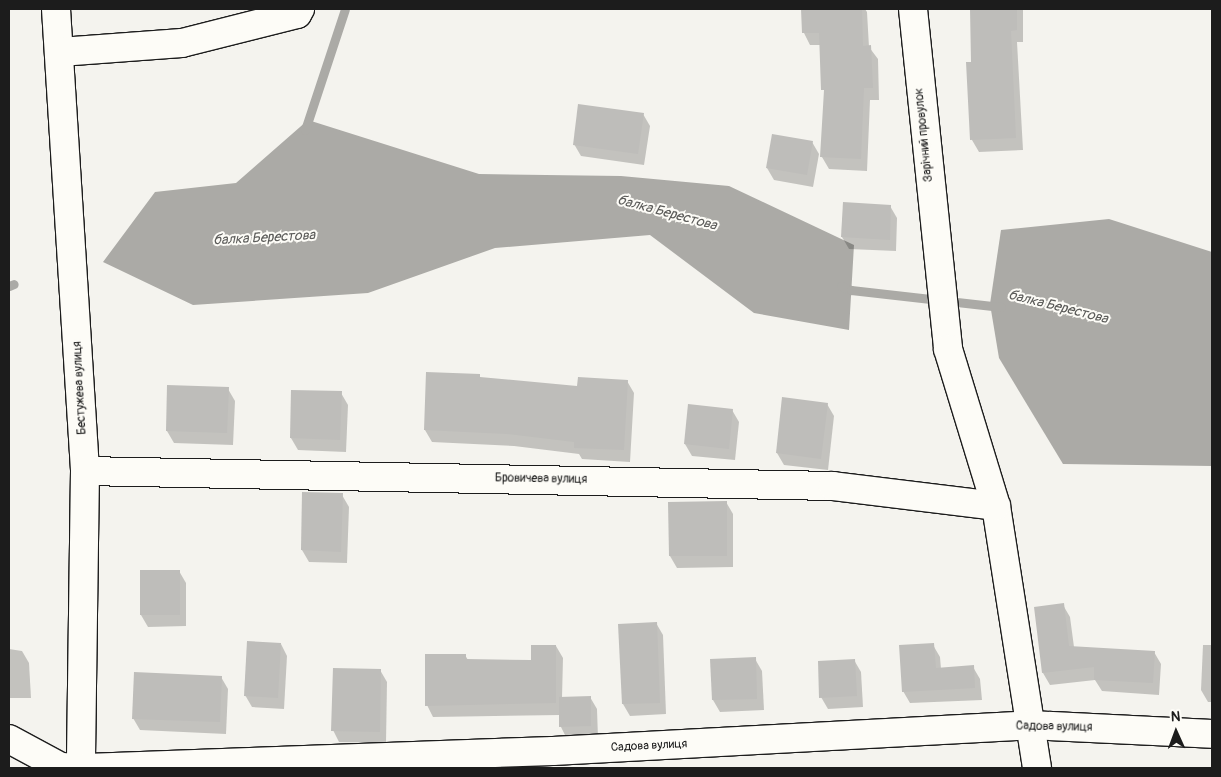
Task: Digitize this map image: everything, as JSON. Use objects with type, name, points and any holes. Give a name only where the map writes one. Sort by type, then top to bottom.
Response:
[{"type":"street","name":"Бестужева вулиця","points":[[56,9],[85,471],[80,768]]},
{"type":"street","points":[[60,52],[182,43],[298,14],[300,9]]},
{"type":"street","name":"Зарічний провулок","points":[[913,9],[937,262],[948,349],[996,506],[1037,768]]},
{"type":"street","name":"Бровичева вулиця","points":[[85,471],[833,486],[996,506]]},
{"type":"street","name":"Садова вулиця","points":[[86,768],[553,760],[1030,725],[1212,734]]},
{"type":"street","points":[[9,739],[61,767],[80,768]]},
{"type":"water","points":[[308,120],[479,174],[621,176],[729,186],[854,245],[849,330],[754,313],[650,235],[495,248],[368,293],[193,305],[103,262],[155,192],[236,183]]},
{"type":"water","points":[[1109,219],[1212,252],[1212,466],[1063,464],[999,358],[990,304],[1001,230]]},
{"type":"building","points":[[801,9],[862,9],[863,46],[871,45],[873,88],[864,88],[861,159],[820,157],[824,90],[821,90],[819,33],[802,33]]},
{"type":"building","points":[[970,9],[1017,9],[1017,30],[1011,31],[1016,138],[970,140],[966,62],[971,62]]},
{"type":"building","points":[[578,104],[644,113],[638,154],[573,145]]},
{"type":"building","points":[[772,134],[813,141],[807,175],[766,168]]},
{"type":"building","points":[[843,202],[891,205],[890,240],[841,237]]},
{"type":"building","points":[[426,372],[480,374],[480,377],[577,386],[578,377],[628,380],[624,450],[574,448],[574,442],[507,434],[424,430]]},
{"type":"building","points":[[167,385],[229,387],[227,433],[166,431]]},
{"type":"building","points":[[291,390],[342,391],[340,440],[290,438]]},
{"type":"building","points":[[782,397],[828,403],[821,459],[776,453]]},
{"type":"building","points":[[688,404],[733,409],[729,449],[684,444]]},
{"type":"building","points":[[302,492],[343,493],[341,552],[301,550]]},
{"type":"building","points":[[727,501],[727,556],[669,556],[668,502]]},
{"type":"building","points":[[140,570],[180,570],[180,615],[140,615]]},
{"type":"building","points":[[1064,603],[1069,646],[1155,651],[1153,683],[1094,680],[1094,667],[1042,673],[1034,607]]},
{"type":"building","points":[[657,622],[660,703],[622,704],[618,624]]},
{"type":"building","points":[[247,641],[281,643],[278,698],[244,696]]},
{"type":"building","points":[[934,643],[936,668],[974,665],[975,688],[902,692],[899,645]]},
{"type":"building","points":[[531,645],[556,645],[556,703],[425,706],[425,654],[466,654],[466,659],[531,660]]},
{"type":"building","points":[[756,657],[757,699],[712,700],[710,659]]},
{"type":"building","points":[[855,659],[857,696],[819,698],[818,661]]},
{"type":"building","points":[[333,668],[381,669],[380,732],[331,731]]},
{"type":"building","points":[[134,672],[222,676],[220,722],[132,719]]},
{"type":"building","points":[[591,696],[591,726],[559,727],[559,697]]},
{"type":"waterway","points":[[305,130],[345,9]]},
{"type":"waterway","name":"балка Берестова","points":[[9,286],[14,284]]},
{"type":"waterway","name":"балка Берестова","points":[[841,286],[851,290],[1001,307]]}]
